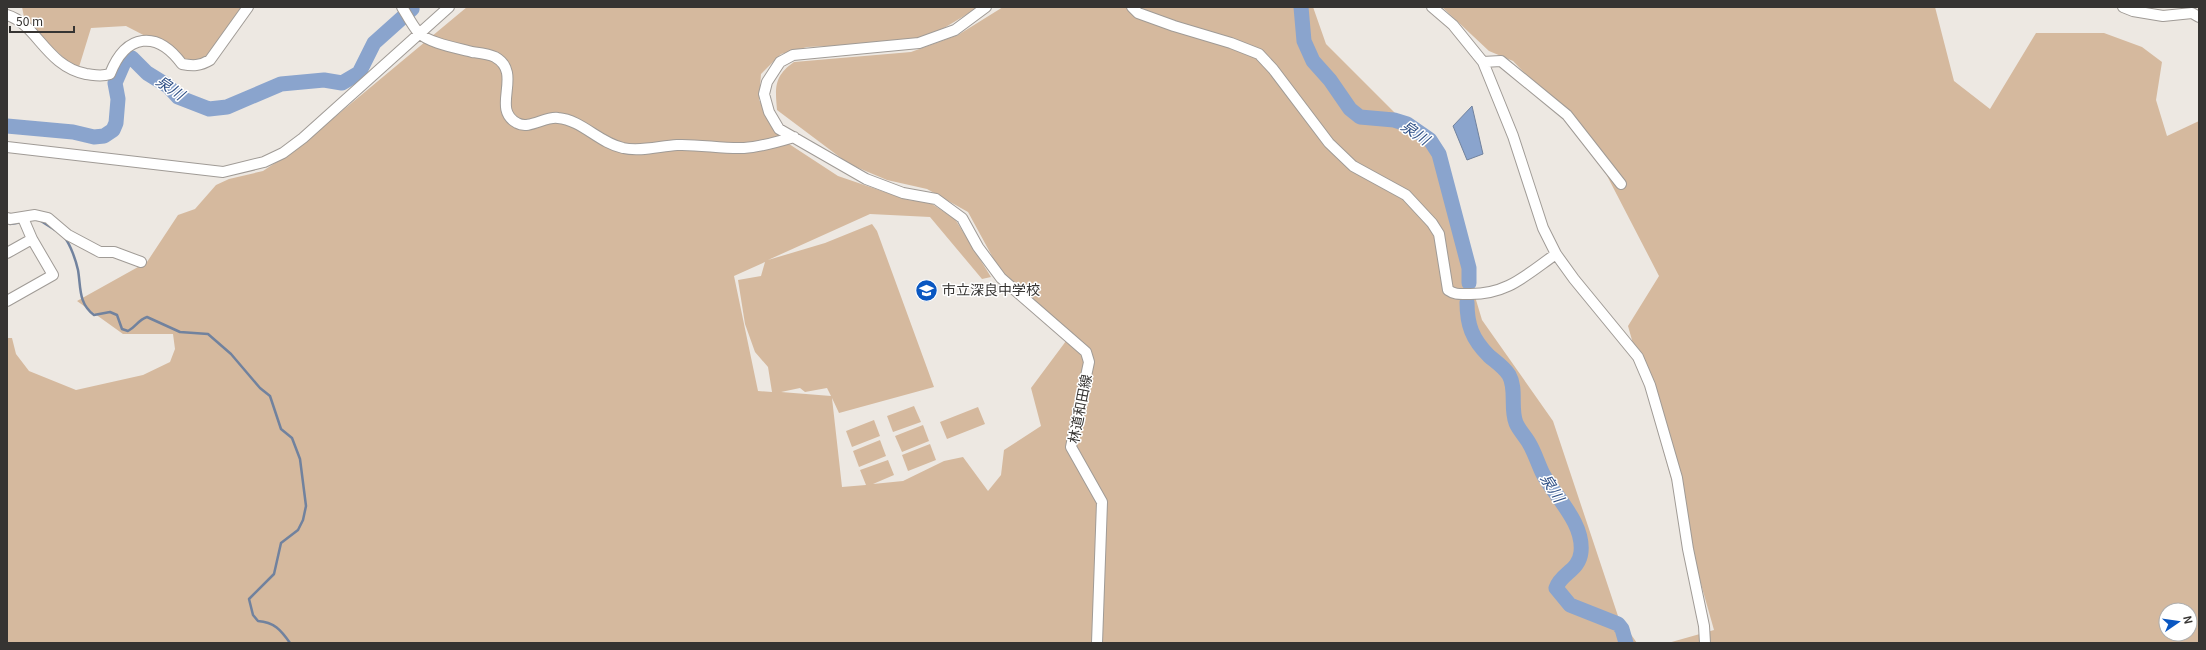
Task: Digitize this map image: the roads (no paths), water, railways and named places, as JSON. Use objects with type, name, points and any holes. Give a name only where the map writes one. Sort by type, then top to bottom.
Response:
[{"type":"street","points":[[7,15],[19,22],[50,55],[66,67],[78,72],[102,76],[110,74],[122,52],[132,44],[144,40],[155,42],[172,51],[182,64],[194,66],[203,64],[210,60],[248,7]]},
{"type":"street","points":[[402,7],[419,33],[441,44],[495,57],[506,67],[509,77],[506,106],[510,117],[518,124],[527,124],[551,118],[559,118],[576,124],[603,141],[623,148],[634,149],[678,145],[744,148],[768,145],[794,137]]},
{"type":"street","points":[[7,147],[223,172],[264,162],[283,153],[298,142],[448,7]]},
{"type":"street","name":"林道和田線","points":[[986,7],[955,30],[919,43],[792,55],[780,62],[767,82],[764,94],[769,112],[779,129],[866,179],[903,193],[936,199],[962,218],[978,247],[1001,278],[1086,352],[1090,362],[1071,447],[1102,502],[1101,565],[1096,635],[1097,643]]},
{"type":"street","points":[[1132,7],[1138,13],[1174,26],[1231,43],[1259,54],[1273,69],[1329,143],[1353,166],[1406,195],[1432,223],[1439,234],[1448,290],[1454,294],[1492,294],[1512,286],[1556,254]]},
{"type":"street","points":[[1432,7],[1469,43],[1483,62],[1513,136],[1543,228],[1556,254],[1574,279],[1638,357],[1650,385],[1677,478],[1704,626],[1705,643]]},
{"type":"street","points":[[2123,7],[2133,11],[2163,16],[2183,10],[2199,17]]},
{"type":"street","points":[[1483,62],[1501,61],[1567,114],[1621,184]]},
{"type":"street","points":[[7,218],[24,220],[35,215],[48,218],[68,235],[100,252],[114,252],[141,262]]},
{"type":"street","points":[[7,301],[53,275],[32,239],[24,220]]},
{"type":"street","points":[[9,251],[32,239]]},
{"type":"water","points":[[1472,106],[1483,154],[1467,160],[1453,126]]},
{"type":"waterway","name":"泉川","points":[[7,126],[73,132],[94,137],[104,136],[113,130],[116,123],[118,99],[115,83],[125,60],[132,58],[147,73],[168,86],[178,97],[209,109],[227,107],[281,84],[324,80],[342,83],[359,73],[374,43],[412,9],[411,7]]},
{"type":"waterway","name":"泉川","points":[[1301,7],[1304,41],[1313,61],[1330,80],[1350,109],[1360,117],[1394,120],[1407,124],[1430,140],[1439,154],[1469,268],[1469,283]]},
{"type":"waterway","points":[[41,221],[55,230]]},
{"type":"waterway","points":[[10,224],[23,222]]},
{"type":"waterway","points":[[65,238],[76,262],[83,300],[85,305],[94,315],[110,312],[117,315],[122,329],[128,331],[147,317],[180,332],[208,334],[231,354],[260,388],[270,396],[281,429],[292,438],[300,459],[306,506],[303,520],[298,530],[281,543],[274,574],[249,599],[253,615],[258,621],[273,625],[290,643]]},
{"type":"waterway","name":"泉川","points":[[1467,302],[1469,325],[1478,344],[1509,375],[1513,386],[1514,417],[1516,423],[1531,447],[1548,483],[1568,511],[1578,531],[1581,541],[1580,558],[1574,568],[1558,583],[1556,588],[1570,605],[1618,624],[1622,629],[1626,643]]},
{"type":"place","name":"市立深良中学校","points":[[927,290]]}]
